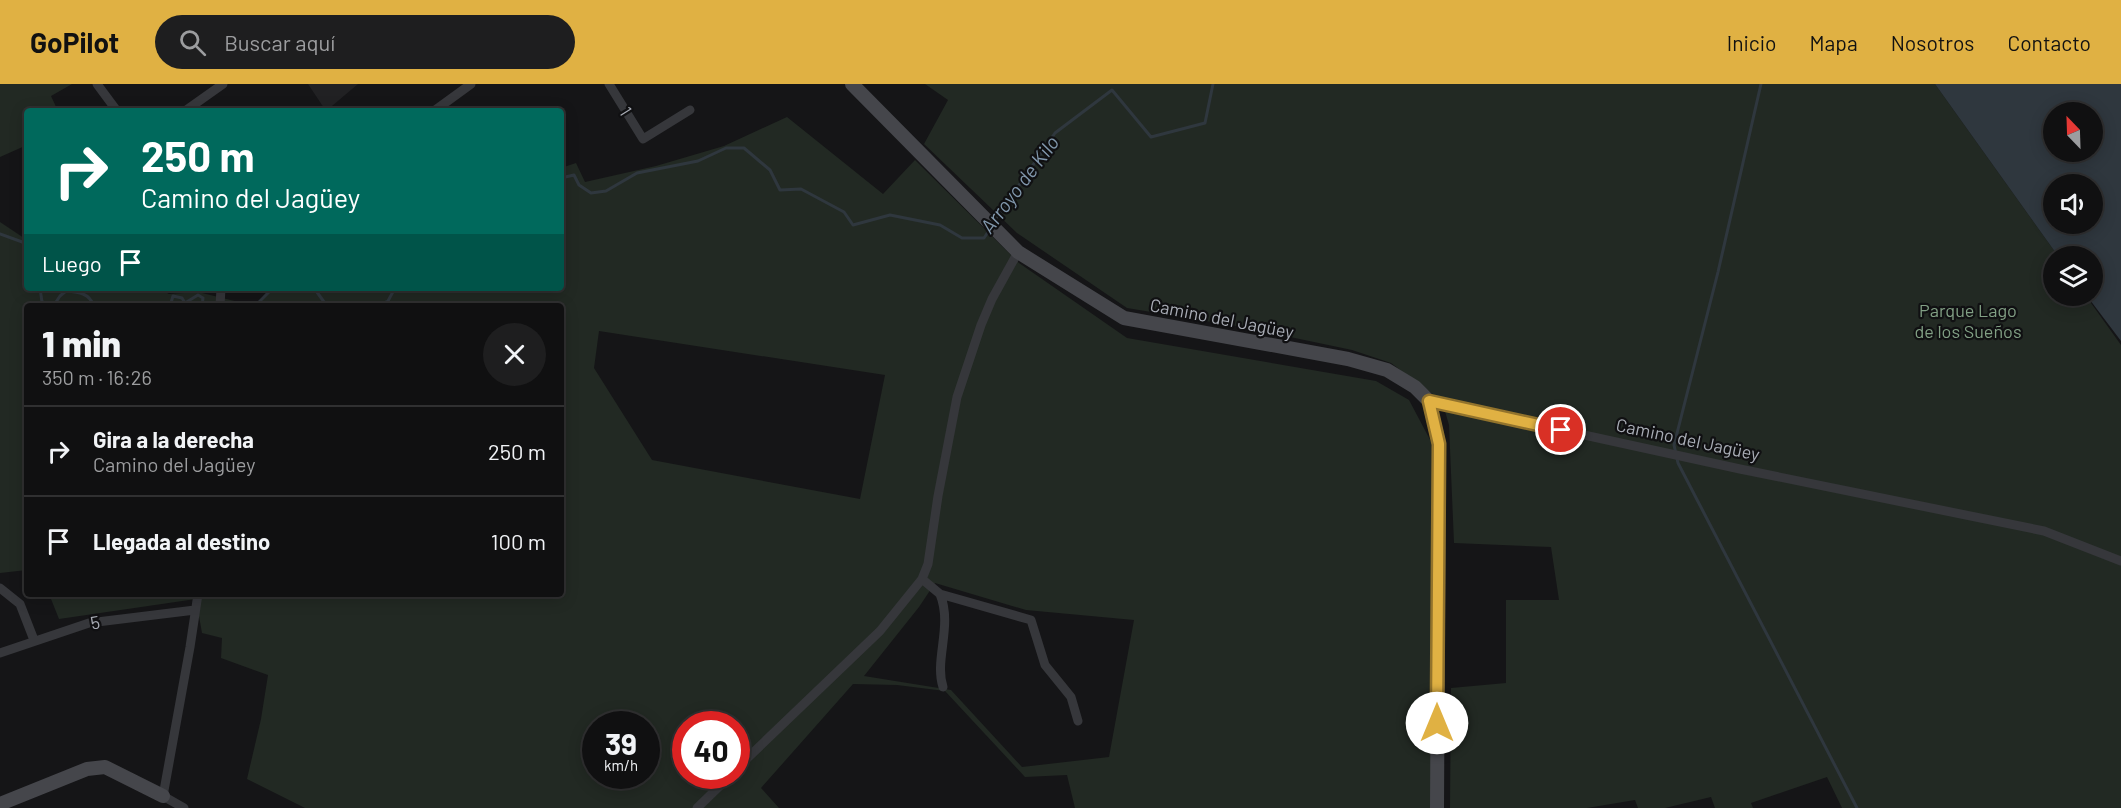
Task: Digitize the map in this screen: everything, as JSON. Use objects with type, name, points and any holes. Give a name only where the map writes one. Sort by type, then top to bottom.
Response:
[{"type":"street","points":[[97,84],[115,108]]},
{"type":"street","points":[[189,108],[223,84]]},
{"type":"street","points":[[438,108],[471,84]]},
{"type":"street","name":"1","points":[[609,84],[643,139],[690,110]]},
{"type":"street","name":"Camino del Jagüey","points":[[852,84],[1018,252],[1124,318],[1348,359],[1387,370],[1415,387],[1429,401],[1740,469],[2044,531],[2121,561]]},
{"type":"street","points":[[750,756],[880,631],[921,579],[928,564],[957,398],[981,325],[992,299],[1018,252]]},
{"type":"street","points":[[1429,401],[1439,444],[1437,808]]},
{"type":"street","points":[[921,579],[940,594],[1030,620],[1045,665],[1071,697],[1078,721]]},
{"type":"street","points":[[0,588],[20,604],[34,640]]},
{"type":"street","points":[[940,594],[945,612],[941,676],[943,687]]},
{"type":"street","points":[[163,796],[197,597]]},
{"type":"street","name":"5","points":[[0,653],[89,622],[195,610]]},
{"type":"street","points":[[0,804],[87,769],[105,767],[184,808]]},
{"type":"street","points":[[697,808],[717,789]]},
{"type":"shaded area","points":[[308,84],[358,84],[330,108],[324,108]]},
{"type":"shaded area","points":[[1935,84],[2121,84],[2121,341],[2095,306],[2103,306],[2103,246],[2051,246]]},
{"type":"green space","points":[[0,84],[72,84],[51,96],[57,108],[24,108],[24,146],[0,157]]},
{"type":"green space","name":"Parque Lago de los Sueños","points":[[925,84],[1935,84],[2051,246],[2043,246],[2043,306],[2093,306],[2121,345],[2121,808],[1842,808],[1827,777],[1751,803],[1753,808],[1715,808],[1711,797],[1665,808],[1638,808],[1635,800],[1587,808],[1450,808],[1451,688],[1506,683],[1506,600],[1559,600],[1551,547],[1454,543],[1449,425],[1442,401],[1391,363],[1352,350],[1248,328],[1127,308],[1017,233],[924,144],[948,100]]},
{"type":"green space","points":[[787,117],[883,194],[915,160],[1019,263],[1127,338],[1376,381],[1409,400],[1436,451],[1431,808],[1075,808],[1067,775],[1025,777],[945,691],[897,685],[853,684],[761,788],[779,808],[305,808],[247,779],[261,719],[268,675],[221,658],[222,638],[202,633],[196,599],[59,619],[50,597],[564,597],[564,303],[258,303],[268,291],[564,291],[564,167],[576,163],[585,182],[656,166],[724,146]],"holes":[[[599,331],[885,375],[860,499],[652,460],[594,368]],[[935,583],[1026,610],[1134,620],[1109,757],[1022,767],[951,690],[864,676],[919,607]]]},
{"type":"green space","points":[[0,222],[24,238],[24,291],[164,291],[169,294],[198,292],[243,303],[24,303],[24,570],[0,573]]},
{"type":"waterway","name":"Arroyo de Kilo","points":[[993,223],[1055,133],[1112,90],[1151,137],[1205,123],[1213,84]]},
{"type":"waterway","points":[[1761,84],[1718,272],[1674,445],[1678,463],[1857,808]]},
{"type":"waterway","name":"Arroyo de Kilo","points":[[564,177],[574,175],[579,185],[591,193],[606,191],[637,173],[698,161],[726,148],[744,148],[770,170],[780,190],[801,189],[844,212],[853,225],[890,215],[940,225],[962,238],[984,238],[990,229]]},
{"type":"waterway","name":"Arroyo de Kilo","points":[[0,234],[24,243]]},
{"type":"waterway","name":"Arroyo de Kilo","points":[[40,291],[42,302],[46,303]]},
{"type":"waterway","name":"Arroyo de Kilo","points":[[55,303],[66,291]]},
{"type":"waterway","name":"Arroyo de Kilo","points":[[66,291],[86,296],[92,303]]},
{"type":"waterway","name":"Arroyo de Kilo","points":[[258,303],[270,291]]},
{"type":"waterway","name":"Arroyo de Kilo","points":[[316,291],[325,303]]},
{"type":"waterway","name":"Arroyo de Kilo","points":[[384,303],[388,301],[393,291]]},
{"type":"waterway","name":"Arroyo de Kilo","points":[[185,303],[198,295],[203,298],[202,303]]},
{"type":"waterway","name":"Arroyo de Kilo","points":[[171,303],[173,296],[182,298],[185,303]]},
{"type":"route","points":[[1437,723],[1439,444],[1429,401],[1561,430]]}]
